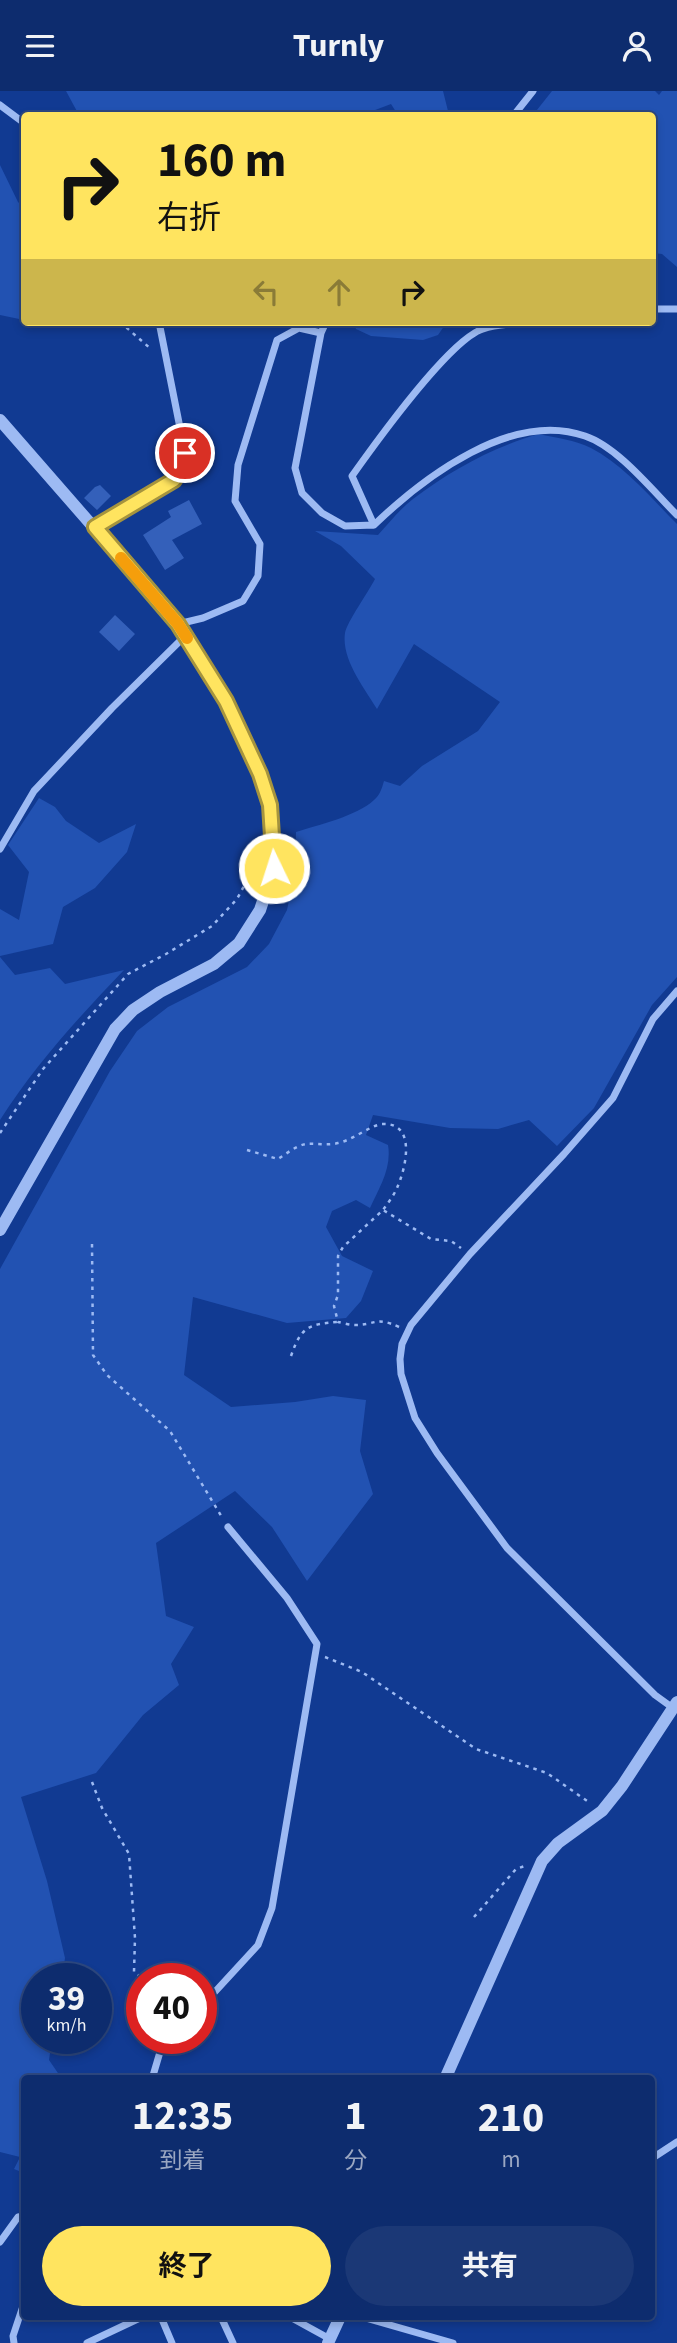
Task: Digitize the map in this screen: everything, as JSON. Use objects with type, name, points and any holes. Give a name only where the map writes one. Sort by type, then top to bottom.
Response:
[{"type":"street","points":[[516,112],[533,91]]},
{"type":"street","points":[[0,106],[21,121]]},
{"type":"street","points":[[656,309],[677,309]]},
{"type":"street","points":[[95,527],[162,489],[174,480],[181,469],[185,453],[160,326]]},
{"type":"street","points":[[324,326],[295,468],[302,493],[322,513],[345,526],[374,525],[401,499],[473,451],[518,432],[551,428],[586,436],[620,457],[677,515]]},
{"type":"street","points":[[374,525],[352,476],[388,426],[459,343],[481,329],[502,326]]},
{"type":"street","points":[[178,624],[203,618],[243,601],[258,576],[260,544],[235,501],[238,465],[277,340],[299,328],[321,333]]},
{"type":"street","points":[[0,420],[178,624],[226,701],[260,774],[270,805],[274,868],[260,910],[239,943],[214,964],[160,992],[133,1010],[115,1029],[0,1230]]},
{"type":"street","points":[[0,849],[34,791],[185,636]]},
{"type":"street","points":[[447,2075],[542,1861],[558,1843],[602,1811],[622,1786],[675,1705],[655,1695],[508,1548],[437,1453],[412,1411],[401,1374],[402,1344],[408,1331],[470,1254],[564,1154],[612,1098],[653,1019],[677,991]]},
{"type":"street","points":[[217,1990],[258,1945],[272,1908],[317,1644],[287,1598],[228,1527]]},
{"type":"street","points":[[153,2075],[159,2054]]},
{"type":"street","points":[[655,2156],[677,2142]]},
{"type":"street","points":[[0,2242],[21,2217]]},
{"type":"street","points":[[14,2343],[13,2336],[21,2312]]},
{"type":"street","points":[[87,2343],[136,2320]]},
{"type":"street","points":[[162,2320],[172,2343]]},
{"type":"street","points":[[222,2320],[233,2343]]},
{"type":"street","points":[[295,2320],[329,2341],[339,2320]]},
{"type":"street","points":[[372,2320],[453,2343]]},
{"type":"path","points":[[125,326],[167,363]]},
{"type":"path","points":[[0,1133],[43,1069],[128,974],[212,926],[237,899],[251,873],[257,837]]},
{"type":"path","points":[[247,1150],[278,1159],[303,1144],[337,1143],[354,1138],[380,1124],[396,1126],[404,1132],[407,1143],[398,1187],[383,1210],[343,1247],[338,1256],[338,1295],[334,1306],[338,1322]]},
{"type":"path","points":[[383,1210],[431,1239],[451,1241],[470,1254]]},
{"type":"path","points":[[92,1244],[93,1355],[107,1375],[170,1431],[228,1527]]},
{"type":"path","points":[[291,1356],[298,1337],[305,1329],[319,1324],[388,1322],[408,1331]]},
{"type":"path","points":[[316,1653],[362,1672],[477,1749],[547,1773],[602,1811]]},
{"type":"path","points":[[92,1782],[102,1808],[129,1853],[134,1963]]},
{"type":"path","points":[[474,1917],[516,1869],[542,1861]]},
{"type":"shaded area","points":[[66,91],[443,91],[448,112],[396,112],[391,104],[370,112],[77,112]]},
{"type":"shaded area","points":[[552,91],[655,91],[659,95],[662,91],[677,91],[677,267],[662,254],[656,253],[656,112],[535,112]]},
{"type":"shaded area","points":[[0,165],[21,205],[21,319],[0,315]]},
{"type":"shaded area","points":[[355,326],[444,326],[438,335],[423,340],[371,336]]},
{"type":"shaded area","points":[[539,434],[579,443],[615,463],[677,524],[677,977],[652,1005],[594,1108],[557,1146],[529,1120],[498,1129],[450,1128],[373,1115],[366,1135],[388,1145],[389,1153],[381,1185],[370,1208],[356,1200],[332,1211],[326,1227],[342,1256],[373,1271],[361,1301],[346,1318],[287,1323],[193,1297],[184,1375],[231,1407],[333,1396],[366,1400],[360,1451],[373,1494],[307,1581],[272,1527],[235,1491],[156,1543],[166,1616],[194,1627],[171,1664],[179,1685],[143,1715],[96,1773],[21,1797],[47,1881],[65,1958],[64,1963],[21,1963],[21,2054],[50,2054],[49,2060],[59,2075],[21,2075],[21,2172],[14,2169],[20,2157],[0,2152],[0,1269],[110,1071],[137,1031],[168,1007],[247,967],[269,944],[287,910],[295,871],[296,832],[367,806],[378,796],[384,781],[400,786],[422,766],[478,731],[500,702],[414,644],[377,709],[350,663],[345,643],[347,628],[375,579],[341,546],[315,531],[378,535],[408,503],[427,488],[489,453]]},
{"type":"shaded area","points":[[39,798],[55,807],[66,821],[99,843],[136,824],[127,852],[95,888],[63,907],[53,944],[0,956],[0,909],[19,920],[29,872],[8,845]]},
{"type":"shaded area","points":[[0,957],[15,975],[50,968],[65,984],[124,970],[58,1042],[0,1120]]},
{"type":"building","points":[[100,485],[111,496],[97,510],[84,498]]},
{"type":"building","points":[[189,500],[202,524],[172,540],[184,558],[165,570],[143,535],[171,517],[168,511]]},
{"type":"building","points":[[115,615],[135,634],[119,651],[99,632]]},
{"type":"slow traffic","points":[[121,558],[187,638]]},
{"type":"route","points":[[185,453],[181,469],[174,480],[95,527],[178,624],[226,701],[260,774],[270,805],[274,868]]}]
